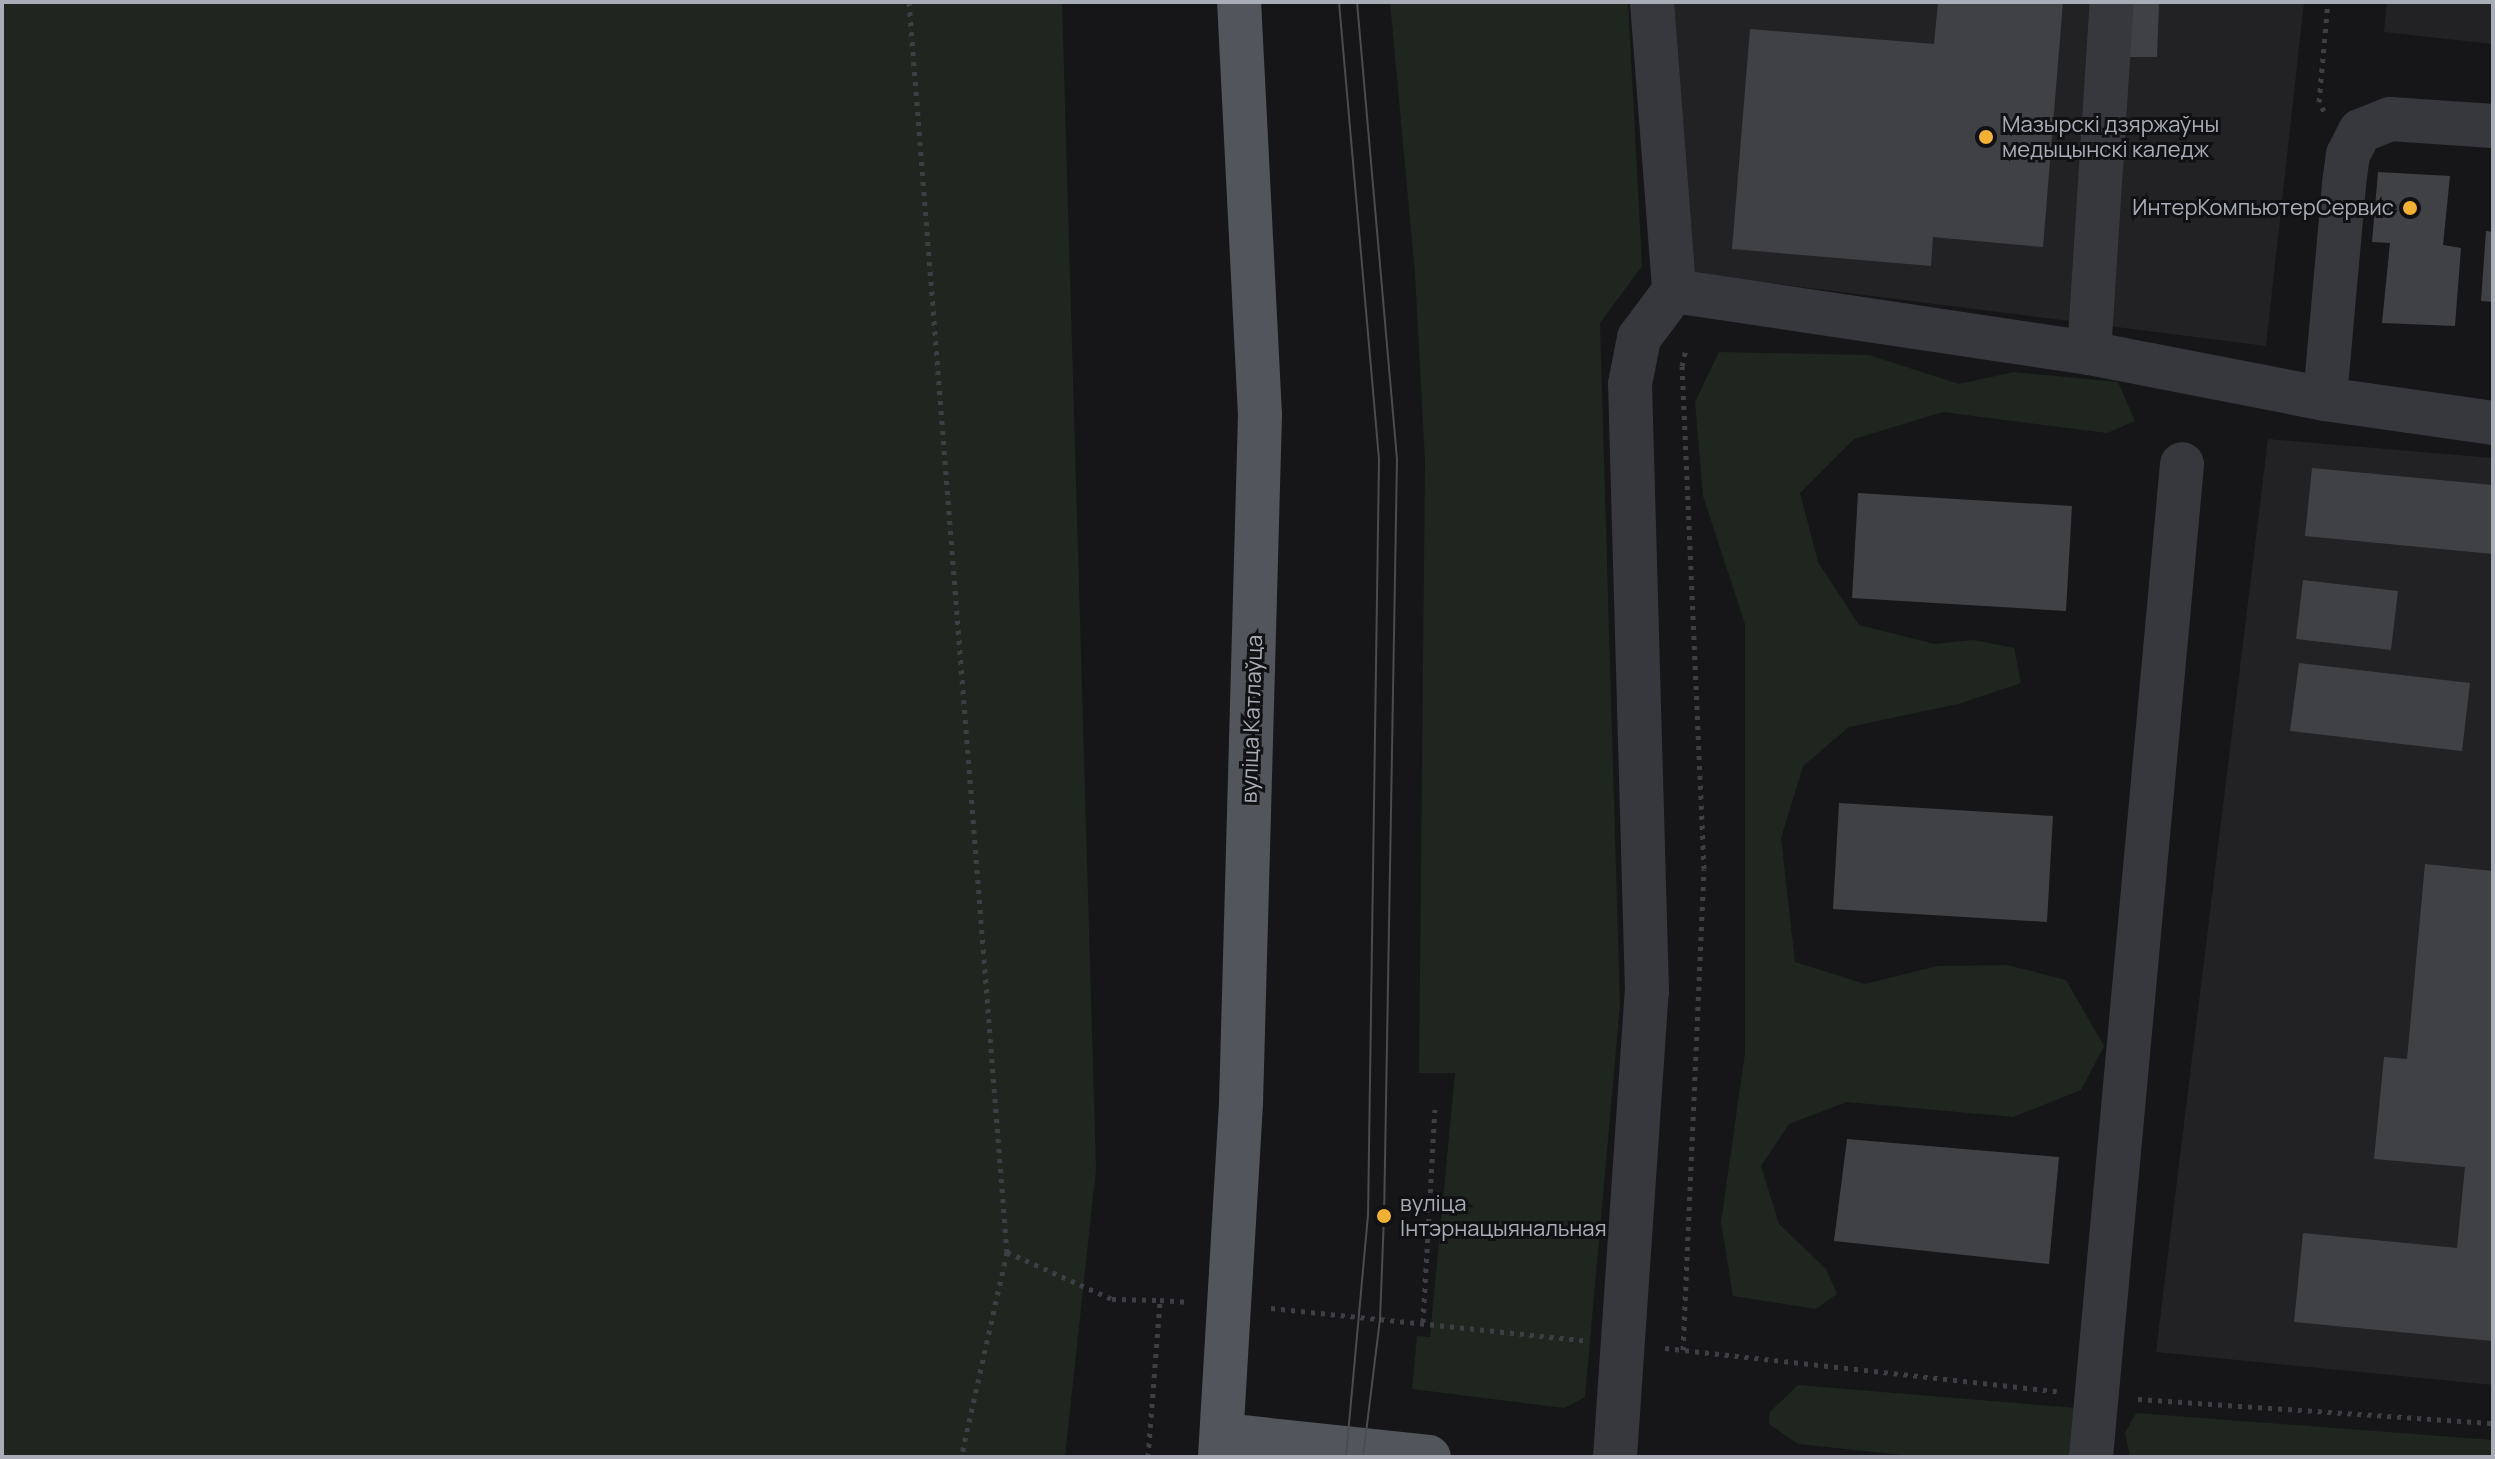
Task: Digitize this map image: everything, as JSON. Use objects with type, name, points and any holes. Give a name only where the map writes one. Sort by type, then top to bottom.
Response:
[{"type":"main road","name":"вуліца Катлаўца","points":[[1222,1446],[1241,1103],[1260,415],[1239,2]]},
{"type":"main road","points":[[1222,1446],[1429,1457]]},
{"type":"lane","points":[[1652,2],[1687,293]]},
{"type":"lane","points":[[2089,353],[2112,2]]},
{"type":"lane","points":[[2325,399],[2348,155],[2360,131],[2390,119],[2493,126]]},
{"type":"lane","points":[[1687,293],[2089,353],[2325,399],[2493,423]]},
{"type":"lane","points":[[1615,1457],[1647,992],[1630,384],[1639,338],[1687,293]]},
{"type":"lane","points":[[2091,1457],[2182,464]]},
{"type":"path","points":[[909,2],[1007,1252],[961,1457]]},
{"type":"path","points":[[2328,2],[2319,102],[2348,155]]},
{"type":"path","points":[[1683,1350],[1704,869],[1682,366],[1687,293]]},
{"type":"path","points":[[1423,1322],[1435,1109]]},
{"type":"path","points":[[1007,1252],[1112,1299],[1230,1304],[1423,1322],[2098,1396],[2493,1423]]},
{"type":"path","points":[[1148,1457],[1160,1300]]},
{"type":"shaded area","points":[[2,2],[1062,2],[1096,1169],[1065,1457],[2,1457]]},
{"type":"shaded area","points":[[1390,2],[1628,2],[1642,266],[1600,323],[1620,1005],[1585,1397],[1564,1408],[1412,1389],[1417,1336],[1430,1337],[1455,1073],[1419,1073],[1425,461],[1415,274]]},
{"type":"shaded area","name":"Мазырскі дзяржаўны медыцынскі каледж","points":[[1672,2],[2304,2],[2266,346],[1692,273]]},
{"type":"shaded area","points":[[2387,2],[2493,2],[2493,44],[2384,32]]},
{"type":"shaded area","points":[[1719,352],[1869,355],[1959,384],[2014,372],[2118,382],[2135,421],[2107,433],[1943,412],[1854,439],[1800,493],[1818,562],[1859,625],[1934,644],[1974,640],[2014,648],[2021,683],[1958,704],[1849,727],[1803,766],[1781,838],[1795,962],[1865,984],[1938,966],[2007,965],[2066,980],[2104,1046],[2081,1090],[2013,1117],[1847,1102],[1789,1124],[1761,1166],[1779,1224],[1826,1269],[1837,1294],[1816,1309],[1733,1296],[1721,1222],[1745,1053],[1745,624],[1703,496],[1695,402]]},
{"type":"shaded area","points":[[2268,439],[2493,458],[2493,1385],[2156,1352]]},
{"type":"shaded area","points":[[1798,1385],[2076,1408],[2069,1457],[1922,1457],[1798,1444],[1769,1424],[1770,1412]]},
{"type":"shaded area","points":[[2136,1413],[2493,1440],[2493,1457],[2130,1457],[2125,1433]]},
{"type":"building","points":[[1938,2],[2063,2],[2043,247],[1933,237],[1931,266],[1732,249],[1750,29],[1934,44]]},
{"type":"building","points":[[2124,2],[2159,2],[2157,57],[2123,57]]},
{"type":"building","points":[[2378,172],[2450,176],[2443,245],[2461,248],[2455,326],[2382,323],[2390,243],[2372,242]]},
{"type":"building","points":[[2486,231],[2493,232],[2493,302],[2481,301]]},
{"type":"building","points":[[2312,468],[2493,485],[2493,554],[2305,536]]},
{"type":"building","points":[[1858,493],[2072,506],[2066,611],[1852,598]]},
{"type":"building","points":[[2303,580],[2398,591],[2391,650],[2296,639]]},
{"type":"building","points":[[2299,663],[2470,683],[2462,751],[2290,731]]},
{"type":"building","points":[[1839,803],[2053,816],[2047,922],[1833,909]]},
{"type":"building","points":[[2425,864],[2493,871],[2493,1341],[2294,1322],[2303,1233],[2457,1248],[2465,1167],[2374,1159],[2384,1057],[2407,1059]]},
{"type":"building","points":[[1847,1139],[2059,1157],[2049,1264],[1834,1241]]},
{"type":"tram line","points":[[1339,2],[1379,459],[1368,1215],[1346,1457]]},
{"type":"tram line","points":[[1357,2],[1397,459],[1384,1216],[1380,1319],[1363,1457]]},
{"type":"place","name":"Мазырскі дзяржаўны медыцынскі каледж","points":[[1986,137]]},
{"type":"place","name":"ИнтерКомпьютерСервис","points":[[2410,208]]},
{"type":"place","name":"вуліца Інтэрнацыянальная","points":[[1384,1216]]}]
